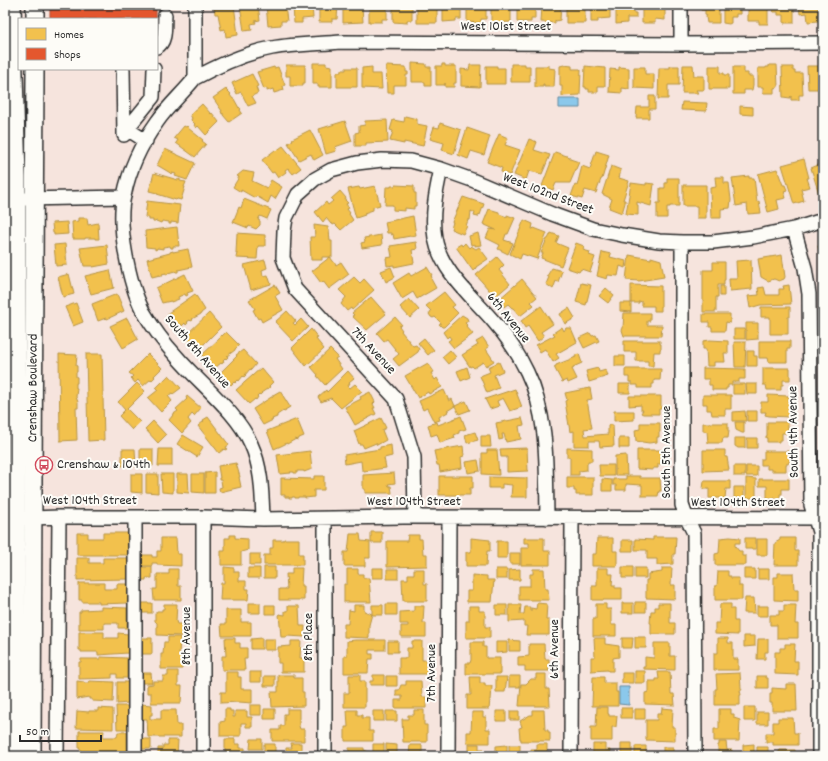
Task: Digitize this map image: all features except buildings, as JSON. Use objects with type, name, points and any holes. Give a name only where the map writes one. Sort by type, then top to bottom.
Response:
[{"type":"main road","name":"Crenshaw Boulevard","points":[[12,5],[9,46],[11,178],[16,199],[10,519],[16,756]]},
{"type":"main road","points":[[35,5],[35,18]]},
{"type":"main road","name":"Crenshaw Boulevard","points":[[32,756],[35,70]]},
{"type":"street","points":[[195,5],[195,78]]},
{"type":"street","points":[[681,5],[681,44]]},
{"type":"street","points":[[158,46],[163,40],[165,15]]},
{"type":"street","name":"West 101st Street","points":[[195,78],[217,66],[270,49],[298,45],[342,42],[681,44],[823,43]]},
{"type":"street","points":[[123,70],[124,138]]},
{"type":"street","points":[[146,141],[127,129],[153,97],[154,70]]},
{"type":"street","name":"South 8th Avenue","points":[[195,78],[157,122],[131,172],[123,197],[124,242],[134,289],[143,310],[157,334],[242,428],[252,445],[262,487],[263,519]]},
{"type":"street","points":[[153,97],[166,112]]},
{"type":"street","name":"West 102nd Street","points":[[286,218],[298,194],[305,186],[326,173],[343,165],[369,161],[396,160],[411,161],[441,169],[593,229],[659,241],[713,242],[753,237],[794,230],[823,220]]},
{"type":"street","name":"6th Avenue","points":[[441,169],[436,195],[434,220],[435,239],[442,259],[461,287],[493,321],[513,346],[528,372],[538,398],[545,440],[547,518]]},
{"type":"street","points":[[16,199],[123,197]]},
{"type":"street","name":"7th Avenue","points":[[286,218],[283,258],[294,289],[396,399],[414,457],[415,517]]},
{"type":"street","name":"South 4th Avenue","points":[[794,230],[805,268],[809,294],[811,505],[819,518],[819,756]]},
{"type":"street","name":"South 5th Avenue","points":[[682,242],[682,505],[686,518],[694,534],[695,756]]},
{"type":"street","points":[[57,756],[59,517]]},
{"type":"street","name":"West 104th Street","points":[[10,519],[59,517],[203,517],[263,519],[415,517],[819,518]]},
{"type":"street","points":[[135,517],[135,756]]},
{"type":"street","name":"8th Avenue","points":[[203,517],[203,756]]},
{"type":"street","name":"7th Avenue","points":[[448,756],[449,518]]},
{"type":"street","name":"6th Avenue","points":[[571,756],[572,518]]},
{"type":"street","name":"8th Place","points":[[325,519],[325,756]]},
{"type":"water","points":[[559,99],[580,99],[580,108],[559,108]]},
{"type":"water","points":[[619,687],[629,687],[629,705],[619,704]]},
{"type":"place","name":"Crenshaw & 104th","points":[[44,465]]}]
